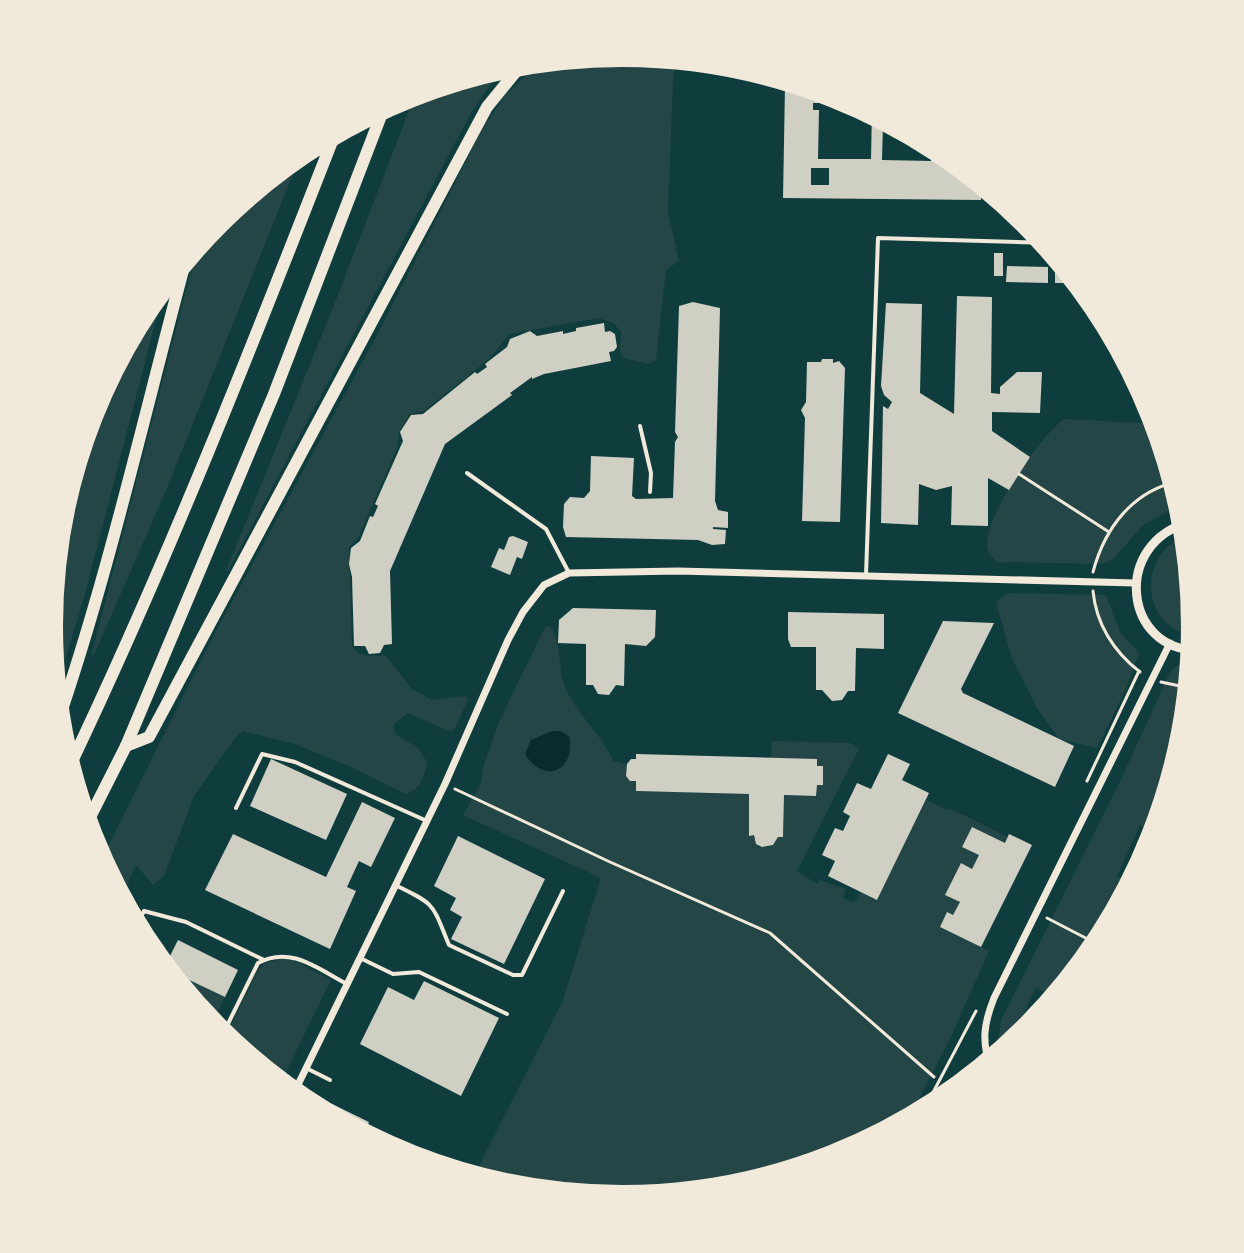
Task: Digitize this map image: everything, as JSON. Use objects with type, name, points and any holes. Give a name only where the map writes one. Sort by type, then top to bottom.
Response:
[{"type":"highway","points":[[126,746],[149,737],[487,107],[515,72]]},
{"type":"highway","points":[[91,815],[126,746],[274,394],[380,117]]},
{"type":"highway","points":[[74,758],[107,689],[238,382],[331,144]]},
{"type":"highway","points":[[64,705],[105,570],[182,274]]},
{"type":"street","points":[[1177,526],[1153,540],[1140,560],[1135,583],[1144,618],[1155,633],[1170,643],[1185,647]]},
{"type":"street","points":[[297,1087],[445,784],[523,612],[544,585],[569,573],[708,571],[1135,583]]},
{"type":"street","points":[[987,1056],[983,1044],[989,1013],[1170,643]]},
{"type":"lane","points":[[866,575],[878,238],[1034,243]]},
{"type":"lane","points":[[640,426],[651,473],[650,492]]},
{"type":"lane","points":[[467,473],[546,529],[569,573]]},
{"type":"lane","points":[[236,808],[262,754],[295,762],[427,821]]},
{"type":"lane","points":[[395,885],[424,899],[435,909],[449,945],[513,975],[522,975],[563,891]]},
{"type":"lane","points":[[140,918],[144,911],[186,922],[264,960]]},
{"type":"lane","points":[[226,1028],[258,963],[280,954],[299,959],[347,984]]},
{"type":"lane","points":[[360,958],[393,974],[419,972],[507,1014]]},
{"type":"lane","points":[[306,1068],[330,1080]]},
{"type":"path","points":[[1019,474],[1109,532]]},
{"type":"path","points":[[1093,573],[1102,544],[1117,519],[1139,497],[1168,483]]},
{"type":"path","points":[[1092,589],[1105,632],[1122,656],[1141,672]]},
{"type":"path","points":[[1162,683],[1182,687]]},
{"type":"path","points":[[445,784],[770,933],[934,1077]]},
{"type":"path","points":[[1037,912],[1091,940]]},
{"type":"path","points":[[929,1099],[949,1060]]},
{"type":"shaded area","points":[[622,62],[675,65],[668,212],[679,261],[666,270],[656,360],[649,364],[623,358],[620,351],[621,331],[613,323],[599,318],[509,334],[490,358],[424,411],[410,414],[399,431],[397,448],[358,538],[349,547],[352,646],[363,654],[386,656],[412,689],[432,700],[466,696],[468,700],[454,730],[449,731],[408,713],[393,725],[395,734],[418,748],[427,762],[421,782],[406,794],[295,744],[243,731],[194,796],[164,876],[153,885],[136,865],[124,891],[105,852],[215,633],[377,335],[483,128],[505,95],[533,69]]},
{"type":"shaded area","points":[[498,77],[471,113],[226,571],[412,103]]},
{"type":"shaded area","points":[[296,167],[167,488],[95,653],[91,656],[194,260],[250,202]]},
{"type":"shaded area","points":[[160,303],[85,594],[60,675],[59,590],[77,481],[116,377]]},
{"type":"shaded area","points":[[1064,419],[1148,423],[1173,509],[1143,525],[1114,558],[1103,564],[997,562],[987,547],[995,516],[1015,478]]},
{"type":"shaded area","points":[[1179,540],[1186,633],[1164,621],[1155,607],[1151,590],[1153,573],[1160,556]]},
{"type":"shaded area","points":[[1008,593],[1106,595],[1120,632],[1139,653],[1127,687],[1097,748],[1059,739],[1037,708],[1012,659],[996,602]]},
{"type":"shaded area","points":[[550,626],[557,640],[563,680],[570,697],[613,761],[627,764],[626,776],[636,781],[636,791],[749,794],[749,835],[754,835],[758,847],[770,847],[778,837],[783,836],[784,795],[816,796],[817,785],[823,785],[823,767],[817,766],[816,759],[771,758],[772,741],[850,743],[859,749],[797,871],[817,884],[819,880],[846,889],[843,898],[854,903],[861,892],[877,900],[926,800],[1008,837],[1005,843],[972,827],[962,846],[979,855],[972,869],[961,864],[945,895],[960,902],[953,915],[947,913],[940,927],[989,951],[950,1039],[914,1108],[838,1148],[803,1161],[696,1186],[649,1189],[640,1184],[637,1190],[585,1189],[548,1186],[476,1171],[563,1000],[601,878],[463,815],[481,783],[499,722],[545,627]]},
{"type":"shaded area","points":[[1185,661],[1181,700],[1167,772],[1148,829],[1140,825],[1117,876],[1126,880],[1091,940],[1069,970],[1049,994],[1036,988],[1015,1031],[999,1046],[1002,1018],[1123,775],[1170,672]]},
{"type":"shaded area","points":[[552,731],[569,736],[570,748],[563,765],[549,771],[533,764],[525,754],[531,740]]},
{"type":"shaded area","points":[[283,958],[293,960],[331,980],[283,1077],[228,1030],[263,964]]},
{"type":"shaded area","points":[[179,975],[225,997],[215,1017]]},
{"type":"building","points":[[785,87],[833,103],[813,103],[813,110],[819,110],[818,159],[871,159],[872,121],[883,127],[882,160],[931,161],[931,155],[981,192],[981,200],[783,198]],"holes":[[[811,168],[829,168],[829,185],[811,185]]]},
{"type":"building","points":[[994,253],[1003,253],[1003,276],[994,276]]},
{"type":"building","points":[[1007,266],[1048,267],[1048,283],[1006,282]]},
{"type":"building","points":[[1055,267],[1069,283],[1055,283]]},
{"type":"building","points":[[957,296],[992,297],[991,393],[1000,394],[1000,387],[1017,372],[1042,372],[1040,413],[992,412],[992,431],[1030,457],[1009,490],[988,478],[988,526],[951,525],[952,486],[936,490],[919,484],[918,525],[881,523],[883,406],[888,409],[892,402],[884,395],[881,386],[886,303],[922,304],[920,393],[954,414]]},
{"type":"building","points":[[693,302],[720,308],[715,501],[718,510],[728,512],[728,528],[713,529],[726,530],[725,544],[712,545],[698,540],[566,537],[564,504],[570,497],[584,498],[590,491],[591,456],[634,458],[632,496],[636,499],[673,498],[675,442],[678,437],[675,432],[679,306]]},
{"type":"building","points":[[604,323],[605,332],[615,334],[617,347],[609,352],[611,361],[532,377],[445,444],[390,571],[392,644],[384,645],[380,653],[369,654],[365,646],[354,646],[349,564],[351,548],[360,541],[370,516],[373,517],[378,506],[375,504],[403,441],[400,432],[411,415],[423,414],[475,372],[477,374],[487,367],[485,364],[507,347],[510,339],[530,331],[537,336],[563,331],[563,334],[576,331],[576,328]]},
{"type":"building","points":[[822,359],[833,359],[833,363],[839,361],[845,368],[840,522],[802,521],[805,418],[801,410],[806,402],[807,362],[821,362]]},
{"type":"building","points":[[509,537],[528,542],[522,559],[517,557],[510,575],[491,567],[499,548],[504,550]]},
{"type":"building","points":[[573,608],[656,610],[655,637],[646,646],[625,644],[624,686],[616,685],[609,695],[598,694],[593,685],[586,685],[586,644],[558,643],[559,620]]},
{"type":"building","points":[[788,612],[884,614],[884,649],[856,648],[855,691],[848,691],[842,700],[832,701],[822,690],[816,690],[816,647],[791,647]]},
{"type":"building","points":[[943,621],[994,623],[961,689],[963,693],[1074,746],[1055,787],[898,713]]},
{"type":"building","points":[[636,754],[817,759],[817,766],[823,766],[823,785],[817,785],[816,796],[784,795],[783,837],[778,837],[773,845],[762,847],[756,844],[754,835],[749,836],[749,794],[636,791],[636,781],[630,781],[626,776],[627,764],[631,759],[636,759]]},
{"type":"building","points":[[888,754],[910,764],[902,780],[929,793],[877,900],[828,876],[835,861],[822,855],[835,828],[843,831],[850,816],[843,812],[857,783],[871,789]]},
{"type":"building","points":[[271,759],[347,794],[326,840],[250,806]]},
{"type":"building","points":[[362,802],[395,818],[371,867],[359,861],[347,887],[356,891],[330,949],[205,890],[233,834],[326,877]]},
{"type":"building","points":[[972,827],[1005,843],[1009,834],[1032,845],[981,947],[940,927],[947,912],[953,915],[960,902],[945,895],[961,863],[972,869],[979,855],[962,847]]},
{"type":"building","points":[[458,836],[545,879],[504,964],[451,939],[462,917],[450,910],[456,898],[434,886]]},
{"type":"building","points":[[178,940],[238,970],[225,997],[179,975],[168,960]]},
{"type":"building","points":[[424,981],[499,1018],[461,1096],[360,1044],[388,987],[414,1000]]},
{"type":"building","points":[[332,1104],[369,1122],[366,1128],[330,1109]]}]
